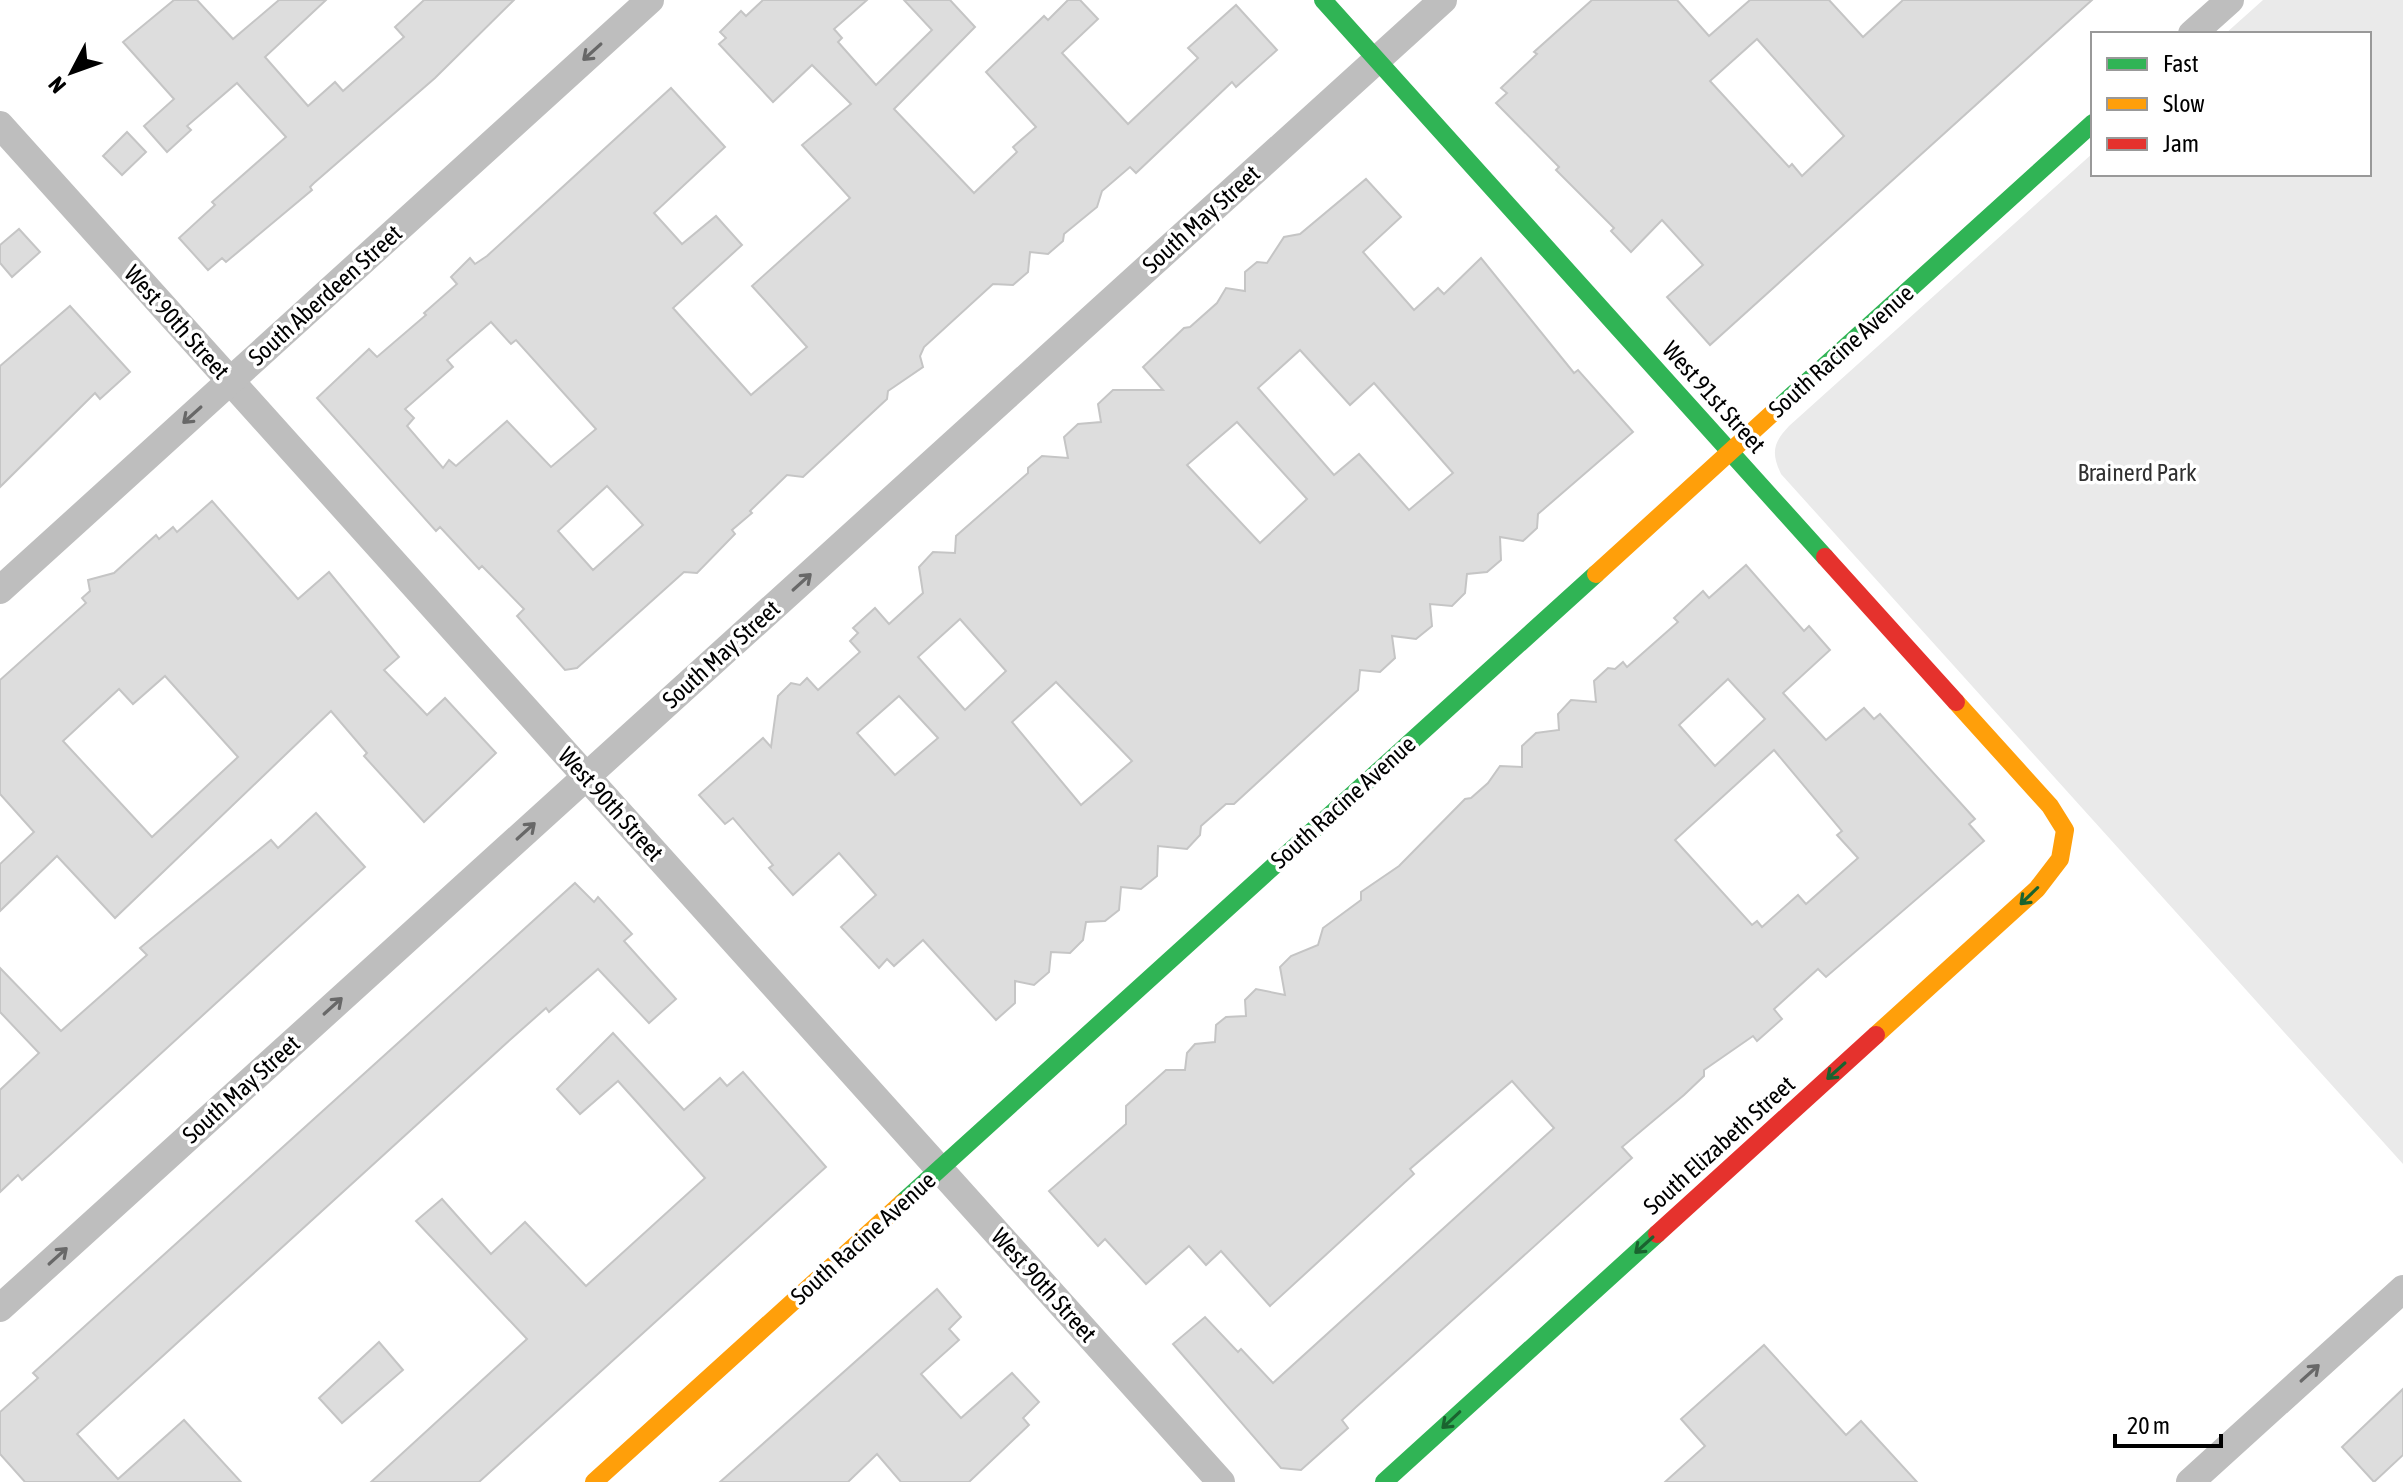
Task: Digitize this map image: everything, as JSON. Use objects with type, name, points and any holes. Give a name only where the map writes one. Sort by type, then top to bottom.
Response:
[{"type":"street","name":"South Aberdeen Street","points":[[0,590],[650,0]]},
{"type":"street","name":"West 91st Street","points":[[1323,0],[2050,806],[2065,830]]},
{"type":"street","name":"South May Street","points":[[0,1308],[1443,0]]},
{"type":"street","points":[[2194,32],[2230,0]]},
{"type":"street","name":"West 90th Street","points":[[0,125],[1221,1482]]},
{"type":"street","name":"South Racine Avenue","points":[[594,1482],[2091,125]]},
{"type":"street","name":"South Elizabeth Street","points":[[1384,1482],[2037,889],[2060,859],[2065,830]]},
{"type":"street","points":[[2190,1482],[2403,1289]]},
{"type":"green space","name":"Brainerd Park","points":[[2263,0],[2403,0],[2403,1164],[1781,474],[1775,454],[1777,443],[1789,426],[2091,155],[2091,176],[2371,176],[2371,32],[2227,32]]},
{"type":"building","points":[[174,0],[197,0],[233,39],[279,0],[326,0],[265,57],[308,106],[335,82],[343,91],[404,37],[395,27],[424,0],[514,0],[435,78],[314,183],[310,187],[312,190],[226,262],[222,258],[208,270],[179,238],[215,205],[212,202],[286,137],[237,83],[187,126],[191,130],[167,152],[144,126],[174,99],[123,42]]},
{"type":"building","points":[[763,0],[867,0],[834,29],[842,38],[838,42],[876,85],[932,30],[904,0],[950,0],[975,27],[894,109],[974,193],[1017,152],[1013,147],[1036,127],[986,72],[1044,16],[1048,20],[1068,0],[1080,0],[1098,19],[1062,53],[1128,124],[1198,58],[1188,48],[1236,5],[1277,50],[1236,87],[1232,82],[1136,173],[1130,167],[1102,191],[1097,207],[1064,234],[1063,241],[1048,254],[1030,252],[1028,272],[1013,285],[993,284],[924,347],[920,356],[923,367],[888,391],[887,399],[803,477],[787,475],[732,530],[735,534],[697,573],[684,572],[577,668],[565,670],[517,616],[524,609],[482,566],[479,569],[440,527],[436,531],[317,398],[369,349],[377,357],[426,315],[424,313],[457,284],[451,277],[470,258],[475,264],[487,256],[671,88],[725,147],[654,213],[682,244],[716,216],[742,245],[673,308],[751,395],[807,347],[752,286],[850,198],[802,145],[851,104],[812,65],[773,102],[719,44],[726,38],[720,32],[741,11],[746,16]],"holes":[[[491,322],[511,344],[516,340],[596,429],[551,467],[507,421],[456,466],[449,460],[443,468],[407,426],[414,418],[405,409],[453,367],[447,360]],[[607,486],[643,525],[593,570],[558,531]]]},
{"type":"building","points":[[1592,0],[1677,0],[1709,36],[1750,0],[1829,0],[1863,37],[1903,0],[2092,0],[1710,345],[1667,297],[1703,265],[1662,220],[1631,252],[1611,231],[1614,228],[1556,170],[1559,167],[1496,103],[1507,93],[1501,88],[1537,54],[1534,52]],"holes":[[[1757,39],[1844,136],[1802,176],[1792,164],[1789,167],[1710,81]]]},
{"type":"building","points":[[127,132],[146,152],[122,175],[103,156]]},
{"type":"building","points":[[1366,179],[1401,217],[1363,252],[1414,310],[1438,288],[1444,294],[1481,258],[1574,373],[1578,370],[1633,432],[1538,514],[1537,528],[1523,541],[1500,537],[1501,560],[1487,572],[1467,574],[1465,593],[1452,606],[1430,604],[1432,626],[1416,639],[1392,636],[1395,658],[1380,672],[1360,670],[1358,690],[1234,804],[1226,804],[1201,826],[1200,835],[1187,849],[1158,846],[1157,876],[1141,889],[1121,887],[1119,910],[1105,921],[1086,922],[1083,940],[1070,953],[1051,952],[1049,972],[1034,985],[1015,981],[1015,1003],[996,1020],[923,940],[894,966],[887,959],[879,968],[841,927],[876,895],[839,853],[793,895],[769,868],[773,865],[733,818],[725,824],[699,795],[763,738],[771,747],[778,696],[791,683],[800,685],[807,678],[818,690],[860,652],[850,641],[858,633],[853,628],[875,608],[889,624],[923,593],[919,567],[933,552],[955,553],[956,536],[1028,473],[1028,468],[1042,456],[1068,458],[1064,437],[1078,424],[1101,422],[1098,404],[1113,390],[1163,390],[1143,367],[1184,328],[1190,327],[1217,303],[1226,288],[1245,291],[1245,272],[1257,262],[1267,263],[1284,237],[1300,234]],"holes":[[[1300,350],[1350,405],[1374,383],[1453,473],[1409,510],[1359,454],[1334,475],[1258,388]],[[1237,422],[1307,499],[1260,543],[1187,465]],[[960,619],[1006,671],[965,710],[918,657]],[[1056,682],[1132,761],[1081,805],[1012,722]],[[899,696],[938,738],[895,775],[857,733]]]},
{"type":"building","points":[[19,229],[40,252],[12,277],[0,263],[0,245]]},
{"type":"building","points":[[70,306],[130,372],[100,399],[95,393],[0,487],[0,366]]},
{"type":"building","points":[[212,501],[298,599],[329,572],[399,657],[384,670],[427,715],[445,698],[496,753],[424,822],[364,756],[367,753],[331,711],[115,918],[57,856],[0,911],[0,864],[34,832],[0,794],[0,680],[86,603],[82,598],[90,591],[88,580],[114,573],[156,535],[159,539],[173,527],[177,532]],"holes":[[[165,676],[238,757],[152,837],[63,741],[119,689],[133,704]]]},
{"type":"building","points":[[1746,565],[1804,631],[1809,626],[1830,650],[1783,693],[1826,740],[1864,708],[1874,719],[1880,714],[1975,819],[1969,824],[1984,841],[1826,977],[1818,969],[1774,1009],[1782,1019],[1757,1041],[1753,1036],[1704,1070],[1704,1076],[1684,1095],[1622,1147],[1632,1158],[1342,1420],[1348,1428],[1301,1470],[1281,1468],[1173,1344],[1205,1317],[1273,1383],[1554,1128],[1512,1081],[1410,1169],[1414,1174],[1270,1306],[1221,1251],[1206,1265],[1189,1246],[1146,1284],[1105,1239],[1098,1246],[1049,1191],[1126,1124],[1126,1106],[1166,1070],[1185,1070],[1187,1053],[1195,1044],[1215,1042],[1216,1025],[1226,1017],[1246,1016],[1245,1000],[1256,989],[1285,995],[1280,967],[1291,956],[1318,945],[1323,928],[1361,900],[1361,892],[1399,866],[1465,799],[1471,798],[1488,783],[1500,766],[1522,767],[1522,746],[1536,733],[1559,730],[1558,714],[1571,700],[1596,702],[1594,681],[1608,668],[1615,669],[1623,662],[1627,667],[1678,622],[1674,618],[1703,591],[1709,598]],"holes":[[[1728,679],[1765,719],[1715,766],[1679,725]],[[1774,750],[1842,831],[1837,835],[1858,858],[1806,904],[1798,895],[1762,927],[1757,921],[1752,925],[1675,840]]]},
{"type":"building","points":[[316,813],[365,867],[22,1180],[18,1175],[0,1192],[0,1090],[39,1053],[0,1012],[0,968],[61,1031],[147,955],[140,948],[271,840],[278,848]]},
{"type":"building","points":[[575,883],[594,902],[598,897],[632,934],[624,941],[676,999],[649,1023],[598,969],[549,1012],[546,1008],[511,1039],[77,1434],[118,1479],[184,1420],[241,1482],[25,1482],[0,1454],[0,1412],[38,1378],[33,1373]]},
{"type":"building","points":[[613,1033],[684,1110],[720,1078],[727,1086],[743,1072],[826,1167],[479,1482],[371,1482],[527,1339],[416,1221],[442,1199],[491,1254],[525,1222],[586,1286],[705,1178],[618,1081],[580,1114],[557,1089]]},
{"type":"building","points":[[937,1289],[961,1317],[949,1329],[959,1340],[921,1374],[961,1418],[1012,1373],[1039,1402],[1023,1418],[1029,1425],[969,1482],[901,1482],[877,1454],[848,1482],[720,1482]]},
{"type":"building","points":[[379,1342],[403,1370],[342,1423],[319,1398]]},
{"type":"building","points":[[1764,1345],[1846,1435],[1861,1421],[1917,1482],[1665,1482],[1705,1446],[1681,1419]]},
{"type":"building","points":[[2403,1389],[2403,1455],[2374,1482],[2342,1447]]},
{"type":"traffic: fast","points":[[1323,0],[1825,557]]},
{"type":"traffic: fast","points":[[1776,410],[2091,125]]},
{"type":"traffic: fast","points":[[902,1203],[1596,574]]},
{"type":"traffic: fast","points":[[1384,1482],[1657,1234]]},
{"type":"traffic: slow","points":[[1596,574],[1776,410]]},
{"type":"traffic: slow","points":[[1876,1035],[2037,889],[2060,859],[2065,830],[2050,806],[1956,702]]},
{"type":"traffic: slow","points":[[594,1482],[902,1203]]},
{"type":"traffic: jam","points":[[1825,557],[1956,702]]},
{"type":"traffic: jam","points":[[1657,1234],[1876,1035]]}]
